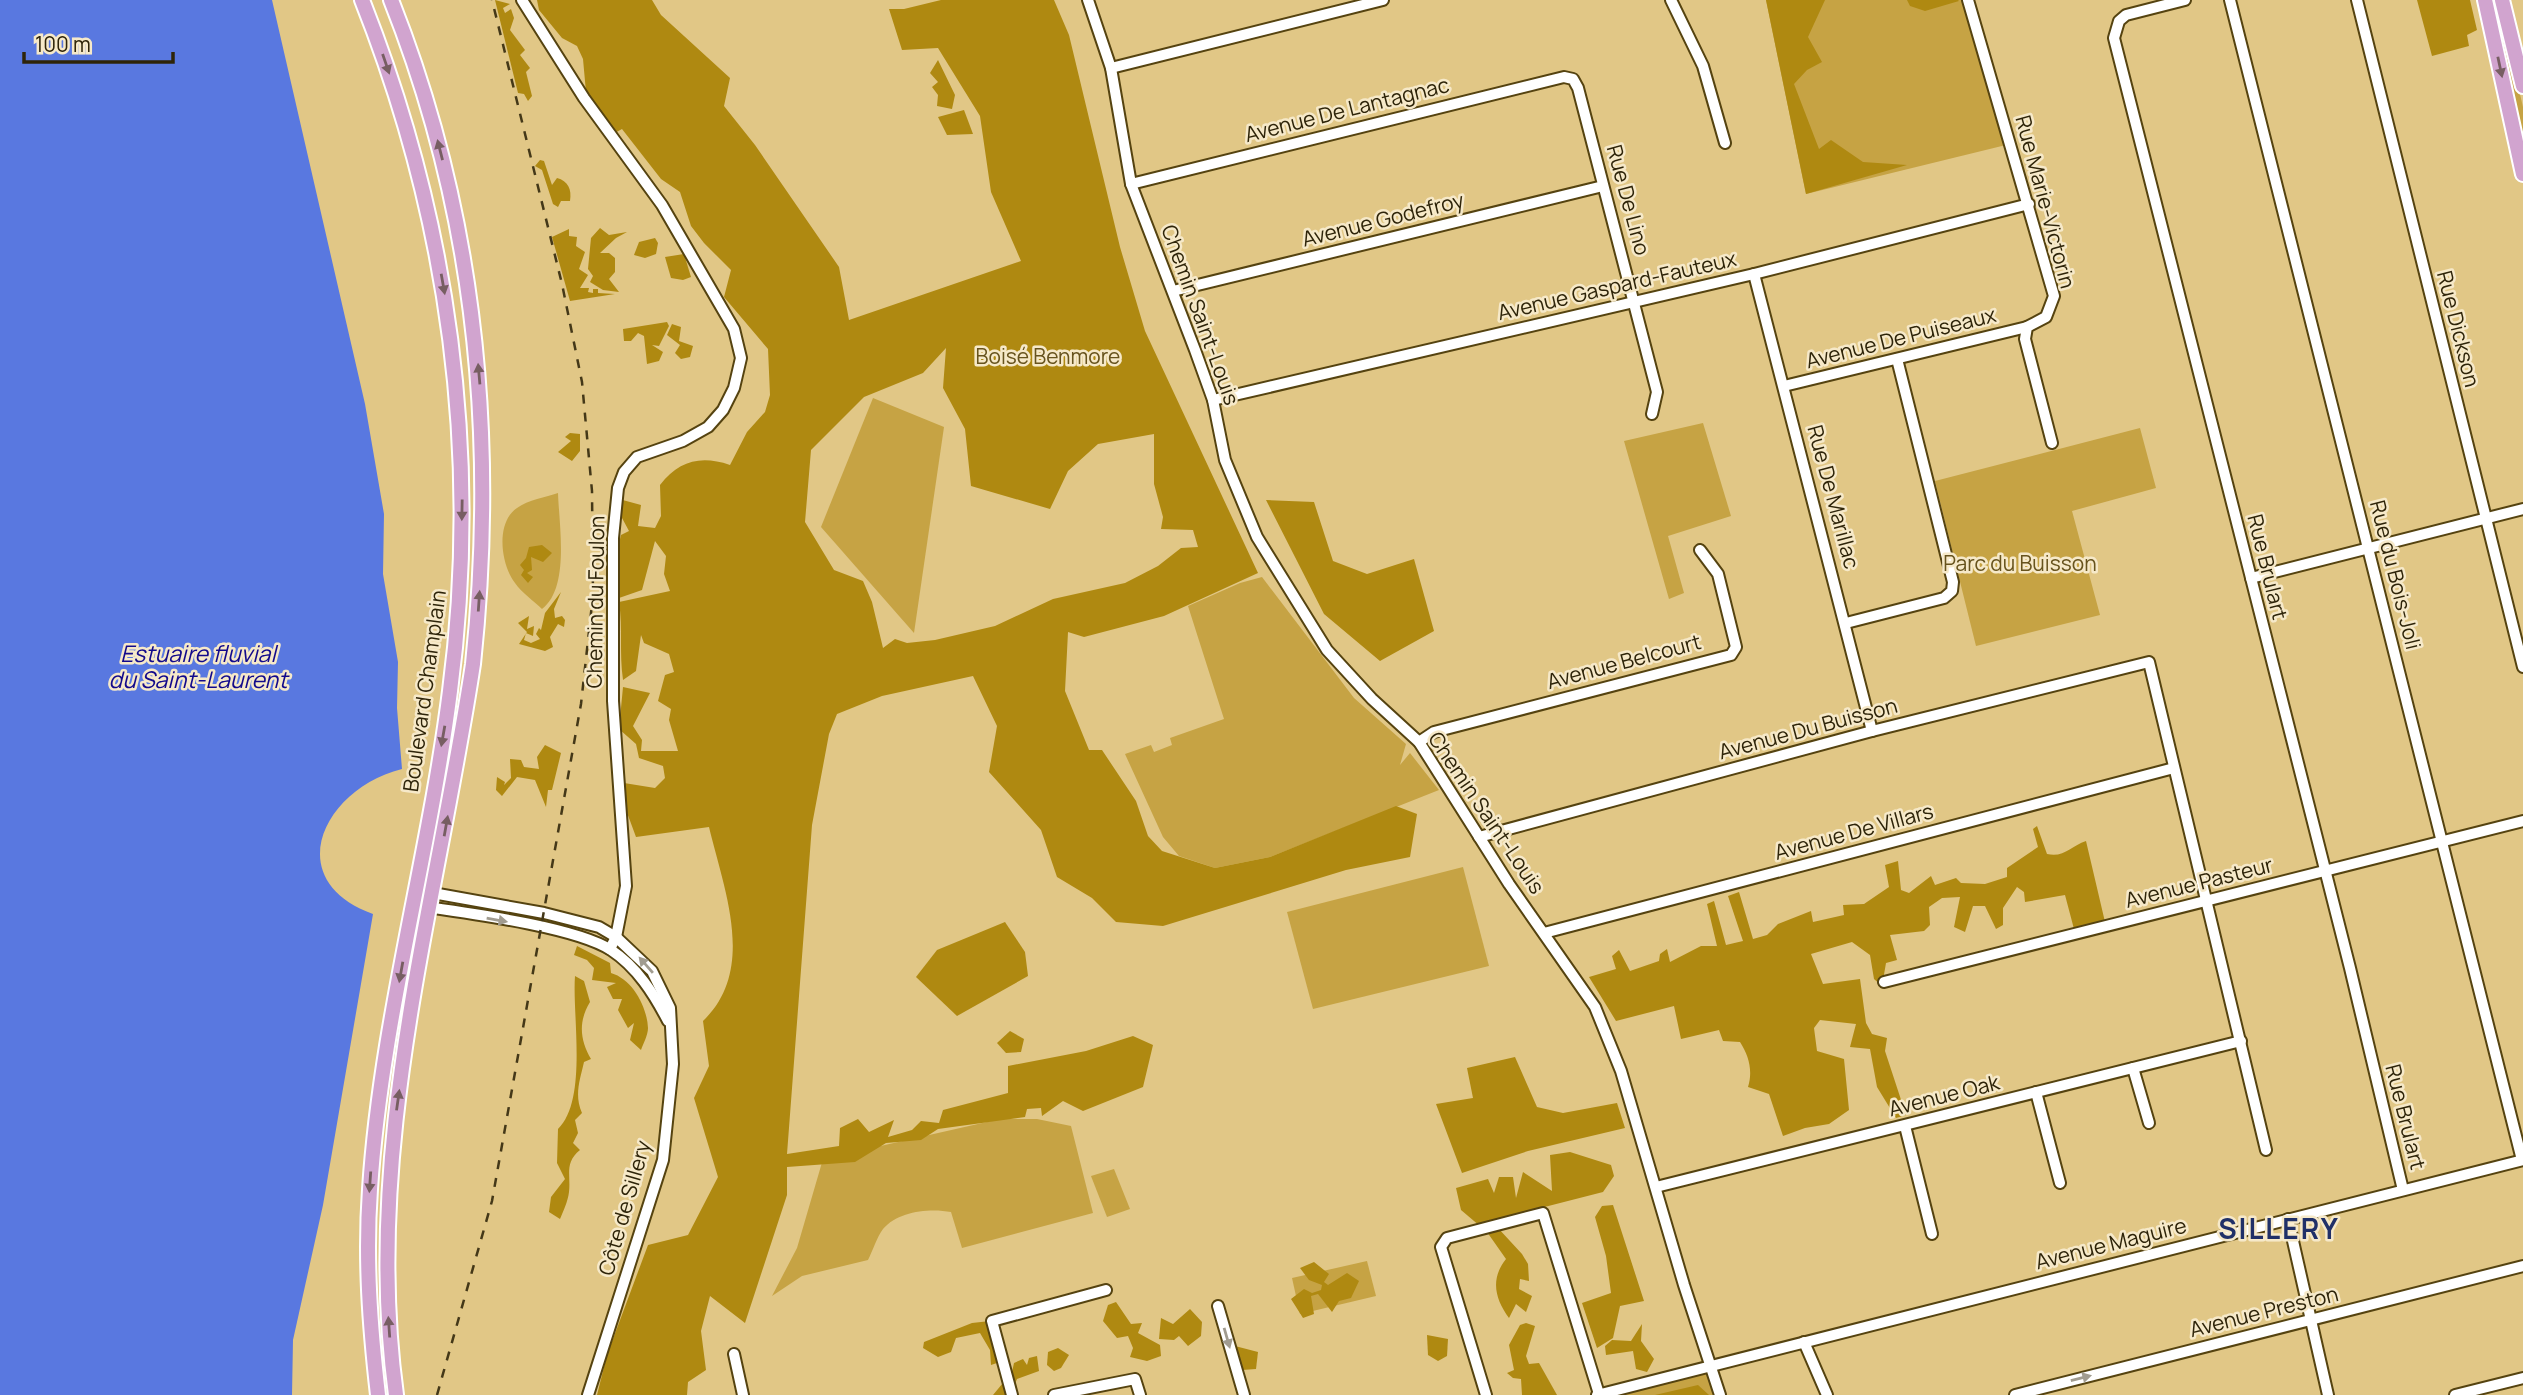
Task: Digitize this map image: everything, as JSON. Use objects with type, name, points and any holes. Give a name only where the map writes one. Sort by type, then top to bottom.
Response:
[{"type":"main road","name":"Boulevard Champlain","points":[[362,0],[403,114],[427,203],[452,336],[460,434],[462,541],[456,643],[379,1099],[369,1191],[368,1295],[378,1395]]},
{"type":"main road","name":"Boulevard Champlain","points":[[391,0],[426,97],[451,195],[476,342],[484,488],[479,606],[465,715],[404,1051],[389,1178],[387,1299],[396,1395]]},
{"type":"main road","points":[[2485,0],[2523,174]]},
{"type":"main road","points":[[2502,0],[2523,86]]},
{"type":"street","name":"Chemin du Foulon","points":[[522,0],[584,98],[662,205],[734,329],[741,358],[734,388],[723,410],[708,427],[683,441],[636,457],[624,472],[618,488],[613,538],[614,712],[625,886],[616,937],[610,949]]},
{"type":"street","name":"Chemin Saint-Louis","points":[[1088,0],[1111,68],[1131,184],[1213,400],[1225,460],[1257,537],[1327,650],[1372,699],[1419,742],[1479,837],[1595,1007],[1608,1032],[1720,1395]]},
{"type":"street","points":[[1111,68],[1383,0]]},
{"type":"street","points":[[1671,0],[1703,66],[1725,143]]},
{"type":"street","name":"Rue Marie-Victorin","points":[[1968,0],[2054,296],[2046,317],[2027,327]]},
{"type":"street","name":"Rue Brulart","points":[[2185,0],[2126,15],[2119,21],[2114,38],[2403,1190]]},
{"type":"street","name":"Rue du Bois-Joli","points":[[2230,0],[2522,1160]]},
{"type":"street","name":"Rue Dickson","points":[[2357,0],[2523,667]]},
{"type":"street","name":"Avenue De Lantagnac","points":[[1131,184],[1564,77],[1573,79]]},
{"type":"street","name":"Rue De Lino","points":[[1573,79],[1578,88],[1636,301],[1657,392],[1652,414]]},
{"type":"street","name":"Avenue Godefroy","points":[[1173,291],[1603,186]]},
{"type":"street","name":"Avenue Gaspard-Fauteux","points":[[1213,400],[1754,274],[2029,204]]},
{"type":"street","name":"Rue De Marillac","points":[[1754,274],[1872,731]]},
{"type":"street","points":[[2027,327],[2025,339],[2030,366],[2052,443]]},
{"type":"street","name":"Avenue De Puiseaux","points":[[1784,386],[2027,327]]},
{"type":"street","points":[[1846,622],[1944,598],[1952,591],[1953,582],[1897,359]]},
{"type":"street","points":[[2251,578],[2523,509]]},
{"type":"street","name":"Avenue Belcourt","points":[[1419,742],[1434,732],[1731,654],[1736,647],[1718,574],[1700,550]]},
{"type":"street","name":"Avenue Du Buisson","points":[[1479,837],[1872,731],[2149,662],[2174,768]]},
{"type":"street","points":[[2174,768],[2266,1150]]},
{"type":"street","name":"Avenue De Villars","points":[[1544,933],[2174,768]]},
{"type":"street","name":"Avenue Pasteur","points":[[1884,982],[2523,821]]},
{"type":"street","name":"Côte de Sillery","points":[[414,898],[563,917],[598,927],[616,937],[652,971],[670,1008],[673,1064],[663,1160],[588,1395]]},
{"type":"street","name":"Côte de Sillery","points":[[432,900],[563,932],[610,949],[645,982],[671,1026]]},
{"type":"street","name":"Avenue Oak","points":[[1656,1188],[2241,1041]]},
{"type":"street","points":[[2133,1068],[2149,1124]]},
{"type":"street","points":[[2036,1092],[2060,1183]]},
{"type":"street","points":[[1905,1126],[1932,1234]]},
{"type":"street","name":"Avenue Maguire","points":[[1710,1368],[2522,1160]]},
{"type":"street","points":[[1486,1395],[1441,1247],[1447,1238],[1543,1213],[1598,1395],[1710,1368]]},
{"type":"street","points":[[2288,1219],[2328,1395]]},
{"type":"street","name":"Avenue Preston","points":[[2015,1395],[2523,1266]]},
{"type":"street","points":[[1012,1395],[992,1321],[1106,1290]]},
{"type":"street","points":[[1218,1306],[1244,1395]]},
{"type":"street","points":[[1804,1342],[1827,1395]]},
{"type":"street","points":[[734,1354],[743,1395]]},
{"type":"street","points":[[2455,1395],[2523,1378]]},
{"type":"street","points":[[1054,1395],[1135,1379],[1140,1395]]},
{"type":"green space","points":[[495,0],[510,4],[503,8],[505,13],[511,9],[514,18],[510,30],[525,50],[520,55],[530,68],[526,72],[532,96],[528,101],[524,94],[518,93]]},
{"type":"green space","name":"Boisé Benmore","points":[[537,0],[652,0],[661,15],[730,78],[724,106],[755,145],[839,267],[849,320],[1021,261],[991,192],[980,116],[938,48],[902,50],[889,9],[904,9],[941,0],[1054,0],[1069,35],[1120,247],[1145,331],[1258,573],[1164,616],[1084,637],[1068,632],[1065,691],[1089,750],[1102,750],[1136,801],[1148,836],[1162,851],[1215,868],[1270,857],[1396,806],[1417,814],[1410,857],[1346,870],[1163,926],[1116,922],[1092,898],[1057,877],[1041,830],[989,772],[997,726],[973,676],[882,696],[837,714],[829,734],[812,825],[787,1154],[839,1146],[840,1128],[858,1119],[869,1132],[894,1120],[888,1137],[912,1130],[921,1121],[939,1123],[943,1110],[1008,1093],[1008,1066],[1086,1051],[1133,1036],[1153,1045],[1143,1087],[1083,1111],[1063,1101],[1042,1116],[1041,1108],[1027,1109],[1025,1117],[938,1129],[921,1140],[886,1143],[855,1162],[787,1167],[787,1195],[745,1323],[710,1296],[701,1331],[706,1370],[688,1382],[687,1395],[597,1395],[607,1355],[648,1245],[688,1235],[718,1177],[694,1098],[709,1066],[703,1021],[719,1000],[729,978],[733,953],[728,902],[709,827],[636,837],[622,799],[624,783],[655,788],[665,778],[663,766],[639,758],[636,744],[619,729],[623,687],[650,693],[633,726],[642,740],[641,751],[678,751],[669,720],[671,709],[658,701],[665,675],[674,672],[669,654],[644,643],[641,635],[636,671],[623,680],[619,602],[670,591],[664,574],[666,556],[655,541],[642,590],[619,598],[616,555],[621,535],[629,531],[622,518],[619,499],[641,505],[638,526],[655,528],[661,516],[660,485],[675,470],[691,462],[700,461],[730,465],[747,432],[765,412],[770,395],[768,349],[724,297],[731,270],[691,226],[680,192],[661,179],[622,129],[613,134],[587,103],[583,59],[577,46],[562,38],[539,10]],"holes":[[[946,348],[943,388],[965,429],[971,486],[1050,509],[1068,471],[1098,444],[1154,434],[1154,484],[1163,517],[1161,529],[1193,530],[1198,547],[1181,548],[1158,566],[1125,583],[1053,599],[995,626],[935,640],[907,643],[895,639],[883,648],[872,602],[863,581],[834,570],[805,522],[811,450],[864,397],[923,373]]]},
{"type":"green space","points":[[1766,0],[1963,0],[2006,145],[1806,194]]},
{"type":"green space","points":[[1766,0],[1825,0],[1808,37],[1822,62],[1807,70],[1794,84],[1819,149],[1831,140],[1863,162],[1907,165],[1806,194]]},
{"type":"green space","points":[[1907,0],[1959,1],[1925,11],[1910,6]]},
{"type":"green space","points":[[2417,0],[2470,0],[2477,30],[2467,35],[2469,46],[2432,56]]},
{"type":"green space","points":[[2493,0],[2498,0],[2523,107],[2523,144]]},
{"type":"green space","points":[[938,60],[955,95],[952,109],[937,106],[938,95],[932,87],[938,82],[930,73]]},
{"type":"green space","points":[[964,110],[973,134],[947,135],[938,117]]},
{"type":"green space","points":[[540,160],[544,161],[552,185],[557,178],[566,183],[570,189],[570,201],[561,201],[558,207],[553,204],[542,170],[535,166]]},
{"type":"green space","points":[[600,228],[609,235],[627,232],[600,253],[609,253],[615,258],[615,272],[609,279],[619,292],[603,290],[590,282],[593,276],[588,269],[591,238]]},
{"type":"green space","points":[[569,229],[569,236],[577,237],[576,246],[585,252],[579,269],[588,275],[580,288],[589,288],[588,292],[593,293],[593,289],[598,289],[598,293],[615,294],[570,301],[552,237]]},
{"type":"green space","points":[[655,238],[658,243],[656,254],[645,258],[634,255],[639,242]]},
{"type":"green space","points":[[684,254],[691,277],[683,280],[671,278],[665,257]]},
{"type":"green space","points":[[667,322],[669,326],[659,346],[652,345],[663,352],[659,361],[647,364],[644,336],[638,333],[631,341],[624,341],[623,329]]},
{"type":"green space","points":[[672,324],[681,327],[679,341],[693,346],[690,357],[681,359],[675,353],[680,345],[667,335]]},
{"type":"green space","points":[[873,398],[944,427],[914,633],[821,527]]},
{"type":"green space","points":[[1703,423],[1731,516],[1668,536],[1684,593],[1669,599],[1624,441]]},
{"type":"green space","name":"Parc du Buisson","points":[[2140,428],[2156,488],[2072,511],[2100,615],[1976,646],[1935,481]]},
{"type":"green space","points":[[570,433],[580,434],[580,451],[572,461],[558,452],[571,441],[565,437]]},
{"type":"green space","points":[[558,493],[560,572],[551,599],[542,609],[521,590],[510,575],[502,544],[503,534],[510,515],[521,505]]},
{"type":"green space","points":[[1266,500],[1314,502],[1333,561],[1367,574],[1414,559],[1434,631],[1380,661],[1324,614]]},
{"type":"green space","points":[[542,545],[552,553],[543,562],[531,557],[532,570],[527,573],[533,577],[528,583],[521,575],[524,570],[520,565],[526,558],[529,547]]},
{"type":"green space","points":[[1262,577],[1354,698],[1406,744],[1400,765],[1410,753],[1439,790],[1270,857],[1215,868],[1179,856],[1163,837],[1125,754],[1151,745],[1154,752],[1172,745],[1170,738],[1224,719],[1188,606],[1240,583]]},
{"type":"green space","points":[[561,592],[554,609],[555,618],[562,616],[565,620],[564,627],[558,624],[550,637],[553,647],[545,651],[519,644],[526,634],[524,640],[531,643],[540,639],[536,634],[539,628],[541,630],[545,613]]},
{"type":"green space","points":[[529,616],[527,629],[534,626],[533,636],[526,633],[518,623]]},
{"type":"green space","points":[[545,745],[561,753],[552,790],[548,790],[546,807],[535,780],[517,777],[502,796],[496,790],[497,777],[505,782],[504,785],[511,778],[510,759],[521,760],[524,767],[539,769],[537,757]]},
{"type":"green space","points":[[2037,826],[2047,854],[2063,853],[2086,841],[2105,922],[2074,929],[2065,895],[2025,902],[2024,892],[2017,887],[2003,908],[2003,925],[1996,929],[1985,906],[1973,906],[1965,932],[1954,927],[1960,897],[1942,898],[1929,907],[1930,925],[1924,931],[1890,935],[1897,960],[1886,963],[1882,986],[1874,979],[1870,955],[1852,942],[1811,954],[1823,984],[1860,979],[1866,1023],[1872,1034],[1887,1038],[1885,1051],[1906,1115],[1896,1118],[1877,1087],[1870,1049],[1850,1047],[1856,1024],[1820,1020],[1814,1028],[1817,1051],[1844,1059],[1849,1110],[1829,1124],[1805,1128],[1783,1136],[1769,1094],[1748,1087],[1749,1064],[1740,1042],[1723,1041],[1719,1030],[1681,1039],[1674,1006],[1616,1021],[1589,977],[1616,969],[1612,956],[1619,950],[1630,971],[1659,961],[1660,954],[1667,949],[1670,962],[1701,946],[1717,946],[1707,904],[1714,901],[1726,945],[1743,941],[1728,896],[1739,892],[1753,939],[1767,935],[1778,924],[1811,911],[1813,922],[1844,915],[1843,905],[1864,904],[1889,887],[1885,865],[1898,861],[1901,890],[1909,893],[1931,876],[1935,885],[1956,878],[1961,883],[1985,884],[2007,877],[2007,868],[2038,847],[2033,829]]},
{"type":"green space","points":[[1463,867],[1489,966],[1313,1009],[1287,912]]},
{"type":"green space","points":[[1005,922],[1025,952],[1028,976],[957,1016],[916,977],[937,950]]},
{"type":"green space","points":[[577,946],[610,963],[611,973],[626,981],[637,995],[645,1011],[648,1028],[641,1050],[630,1040],[634,1023],[628,1028],[618,1010],[622,999],[613,999],[607,987],[616,983],[592,980],[594,968],[587,960],[574,955]]},
{"type":"green space","points":[[575,976],[584,981],[590,1002],[582,1031],[591,1059],[584,1062],[580,1081],[578,1100],[582,1113],[575,1120],[578,1133],[573,1143],[580,1150],[570,1165],[568,1195],[560,1219],[549,1212],[551,1197],[565,1179],[557,1163],[558,1129],[567,1116],[576,1078]]},
{"type":"green space","points":[[1010,1031],[1024,1039],[1021,1052],[1006,1053],[997,1043]]},
{"type":"green space","points":[[1515,1057],[1537,1107],[1563,1113],[1617,1103],[1625,1128],[1528,1151],[1462,1173],[1436,1104],[1473,1098],[1467,1068]]},
{"type":"green space","points":[[1000,1119],[1037,1119],[1071,1126],[1093,1213],[962,1248],[951,1212],[915,1212],[897,1218],[883,1229],[868,1260],[802,1276],[772,1296],[797,1248],[823,1159]]},
{"type":"green space","points":[[1570,1152],[1611,1165],[1614,1176],[1603,1192],[1509,1216],[1498,1228],[1528,1264],[1529,1281],[1520,1279],[1519,1289],[1532,1296],[1526,1312],[1516,1304],[1509,1318],[1500,1304],[1496,1289],[1498,1274],[1506,1259],[1487,1232],[1461,1210],[1456,1188],[1488,1179],[1494,1193],[1499,1177],[1513,1177],[1516,1198],[1523,1172],[1552,1191],[1550,1155]]},
{"type":"green space","points":[[1114,1169],[1130,1209],[1107,1217],[1091,1176]]},
{"type":"green space","points":[[1613,1205],[1644,1301],[1620,1306],[1613,1338],[1597,1348],[1582,1303],[1611,1293],[1606,1256],[1595,1217],[1602,1206]]},
{"type":"green space","points":[[1367,1261],[1376,1296],[1300,1314],[1292,1278]]},
{"type":"green space","points":[[1314,1262],[1329,1274],[1324,1282],[1328,1285],[1347,1273],[1359,1281],[1351,1298],[1339,1301],[1332,1312],[1318,1294],[1311,1296],[1314,1314],[1303,1318],[1291,1299],[1304,1289],[1312,1293],[1321,1290],[1322,1285],[1309,1280],[1300,1268]]},
{"type":"green space","points":[[1116,1302],[1131,1324],[1142,1323],[1138,1333],[1160,1345],[1161,1356],[1147,1361],[1130,1357],[1133,1348],[1128,1336],[1117,1338],[1103,1321],[1108,1305]]},
{"type":"green space","points":[[1190,1309],[1202,1322],[1201,1336],[1188,1346],[1179,1336],[1174,1340],[1159,1339],[1161,1318],[1173,1324]]},
{"type":"green space","points":[[990,1321],[1000,1362],[991,1365],[990,1350],[980,1333],[956,1338],[951,1352],[938,1357],[923,1348],[924,1342],[972,1323]]},
{"type":"green space","points":[[1526,1323],[1535,1326],[1526,1356],[1529,1364],[1539,1363],[1557,1395],[1522,1395],[1521,1379],[1513,1378],[1507,1373],[1514,1370],[1509,1345],[1520,1325]]},
{"type":"green space","points":[[1642,1324],[1641,1341],[1654,1359],[1647,1372],[1636,1369],[1633,1351],[1606,1355],[1605,1346],[1612,1340],[1631,1341]]},
{"type":"green space","points":[[1427,1335],[1448,1339],[1447,1356],[1438,1361],[1428,1355]]},
{"type":"green space","points":[[1235,1346],[1258,1352],[1256,1369],[1242,1370]]},
{"type":"green space","points":[[1058,1348],[1069,1355],[1061,1368],[1054,1371],[1047,1365],[1048,1352]]},
{"type":"green space","points":[[1037,1356],[1039,1371],[1017,1379],[1010,1395],[993,1395],[1012,1372],[1014,1363],[1023,1359],[1027,1365],[1029,1358]]},
{"type":"green space","points":[[1710,1368],[1719,1395],[1597,1395]]},
{"type":"green space","points":[[1698,1385],[1709,1395],[1655,1395]]},
{"type":"water","name":"Estuaire fluvial du Saint-Laurent","points":[[0,0],[272,0],[365,404],[384,514],[383,574],[398,662],[397,708],[402,769],[375,779],[352,795],[334,814],[323,835],[320,858],[327,879],[344,898],[373,914],[323,1205],[293,1340],[292,1395],[0,1395]]},
{"type":"railway","points":[[437,1395],[492,1201],[581,704],[593,595],[592,491],[582,382],[562,284],[492,0]]},
{"type":"district","name":"SILLERY","points":[[2279,1229]]}]
